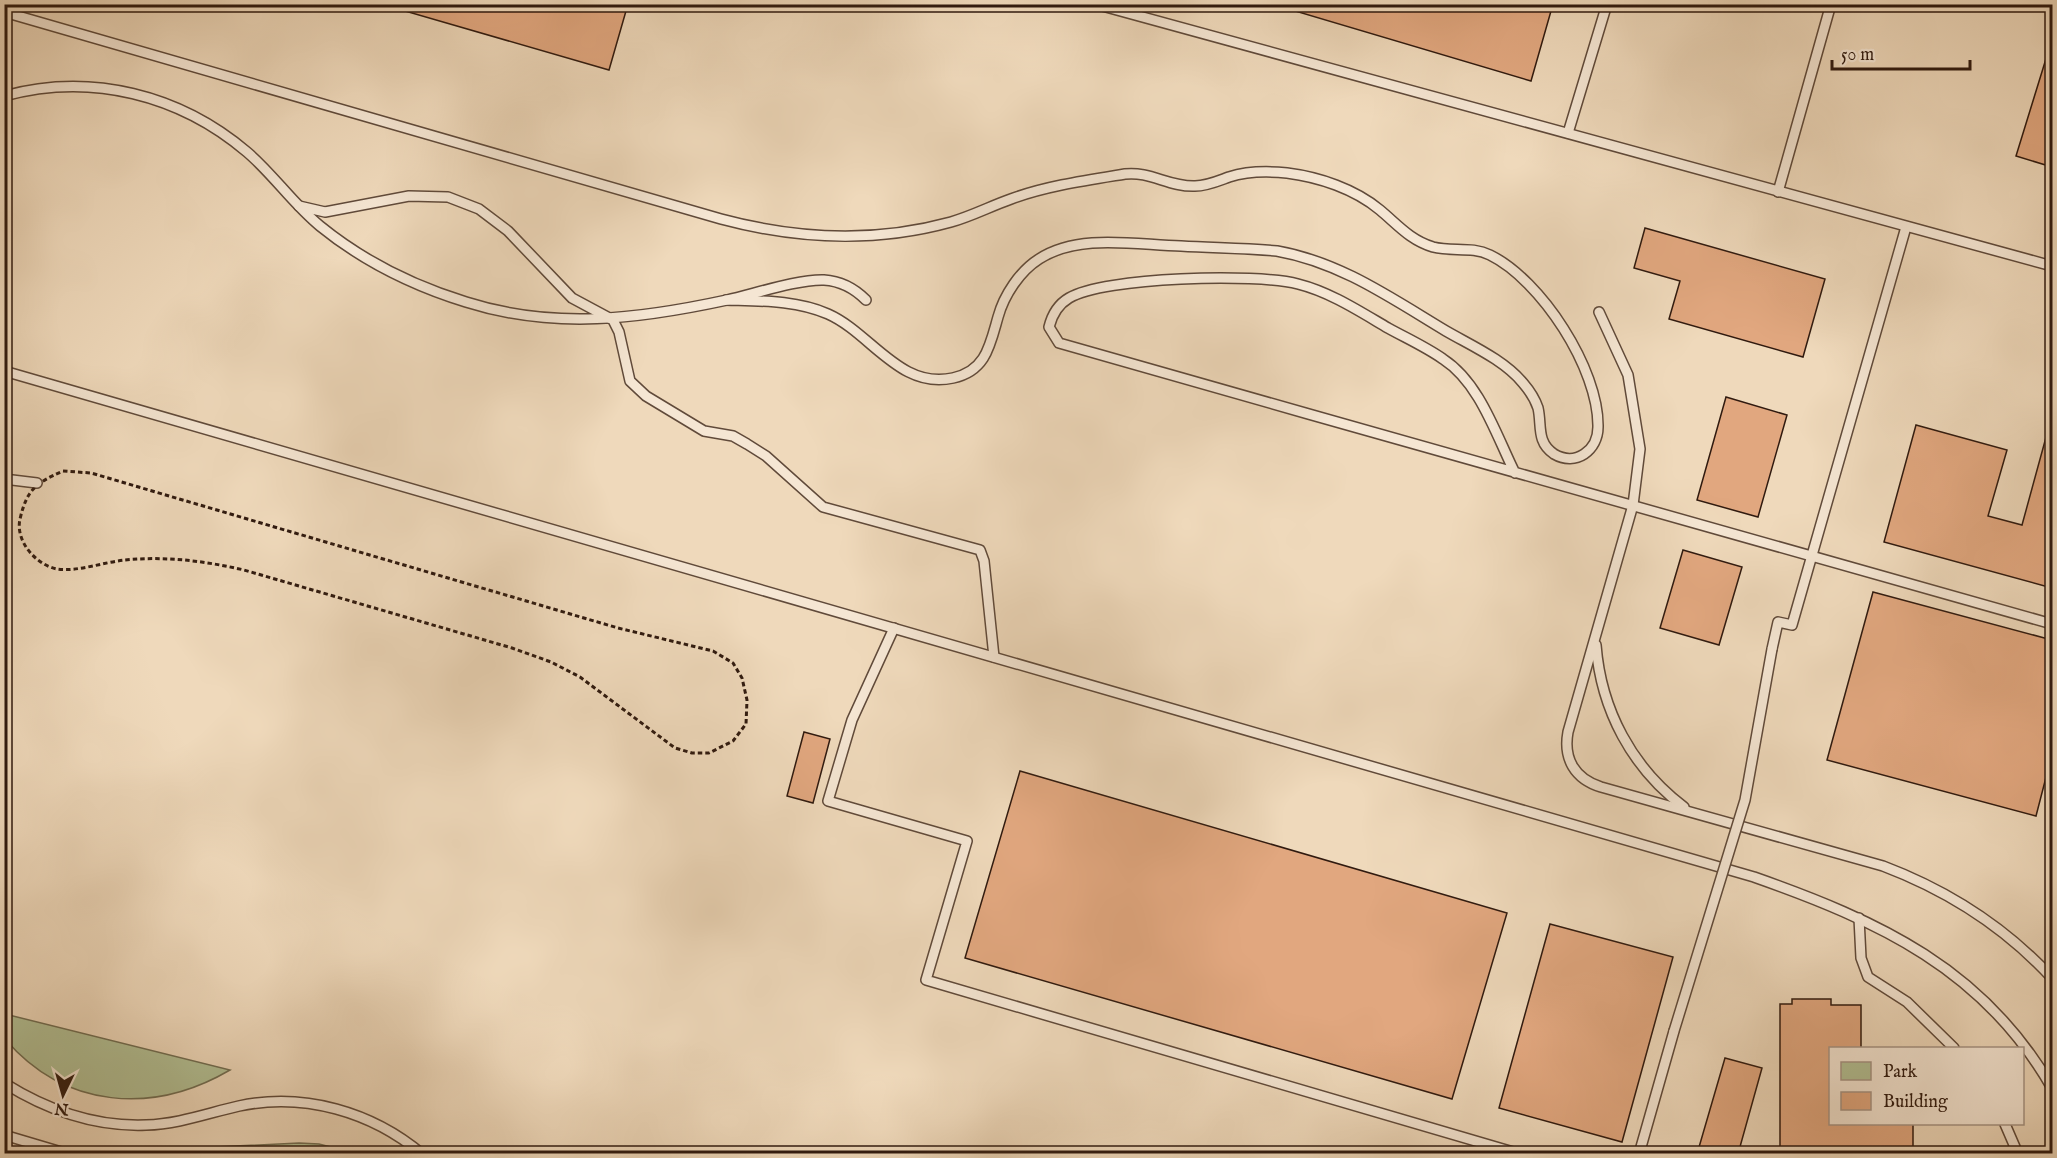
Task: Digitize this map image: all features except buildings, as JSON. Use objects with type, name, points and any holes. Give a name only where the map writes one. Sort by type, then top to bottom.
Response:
[{"type":"lane","points":[[1095,4],[2052,266]]},
{"type":"lane","points":[[1568,133],[1607,4]]},
{"type":"lane","points":[[1778,192],[1832,4]]},
{"type":"lane","points":[[4,12],[721,219],[789,233],[857,236],[926,228],[976,214],[1021,196],[1134,173],[1146,173],[1173,184],[1189,186],[1204,185],[1258,172],[1310,177],[1345,189],[1364,199],[1417,240],[1443,249],[1485,253],[1520,277],[1557,320],[1581,361],[1595,403],[1598,437],[1593,448],[1583,456],[1571,458],[1556,454],[1541,439],[1538,410],[1533,396],[1521,381],[1500,362],[1347,272],[1313,259],[1277,251],[1097,243],[1049,253],[1021,274],[998,317],[987,356],[972,371],[953,378],[925,378],[898,367],[853,327],[828,314],[798,304],[726,300]]},
{"type":"lane","points":[[4,96],[46,88],[86,86],[125,91],[164,102],[200,119],[241,147],[297,206],[347,246],[399,276],[482,307],[525,316],[569,320],[613,320],[657,315],[823,280],[851,288],[866,300]]},
{"type":"lane","points":[[297,206],[325,212],[409,196],[448,197],[479,209],[508,231],[572,298],[613,320],[619,332],[630,381],[646,396],[704,431],[733,436],[747,444],[766,456],[823,507],[980,550],[984,561],[994,657]]},
{"type":"lane","points":[[1639,1154],[1745,800],[1778,622],[1792,625],[1906,227]]},
{"type":"lane","points":[[1515,473],[1464,376],[1444,359],[1326,293],[1298,284],[1254,278],[1123,283],[1082,292],[1059,305],[1052,316],[1049,327],[1059,343],[1515,473],[1633,505],[1811,557],[2052,624]]},
{"type":"lane","points":[[1599,312],[1628,375],[1640,449],[1633,505],[1568,732],[1566,748],[1570,764],[1580,776],[1593,785],[1883,866],[1926,883],[1966,906],[2004,933],[2052,978]]},
{"type":"lane","points":[[4,370],[1701,859],[1781,886],[1859,918],[1919,949],[1973,989],[2019,1038],[2052,1088]]},
{"type":"lane","points":[[4,478],[37,483]]},
{"type":"lane","points":[[894,628],[852,720],[828,801],[967,841],[926,980],[1520,1154]]},
{"type":"lane","points":[[1595,640],[1600,680],[1622,736],[1657,785],[1688,810]]},
{"type":"lane","points":[[1859,918],[1861,958],[1868,976],[1907,1002],[1953,1047]]},
{"type":"lane","points":[[4,1083],[60,1112],[93,1121],[128,1125],[179,1122],[254,1104],[282,1102],[325,1106],[380,1125],[422,1154]]},
{"type":"lane","points":[[2005,1125],[2018,1154]]},
{"type":"lane","points":[[4,1135],[68,1154]]},
{"type":"path","points":[[63,471],[91,473],[618,628],[713,651],[733,663],[742,678],[747,700],[746,724],[733,741],[709,753],[692,753],[675,748],[602,691],[551,662],[512,648],[244,570],[167,558],[126,560],[57,569],[36,560],[24,543],[19,524],[24,501],[37,483],[63,471]]},
{"type":"green space","points":[[4,1014],[230,1070],[201,1084],[171,1094],[141,1098],[111,1098],[82,1091],[55,1080],[29,1062],[5,1039]]},
{"type":"green space","points":[[319,1144],[354,1153],[128,1153],[132,1151]]}]
